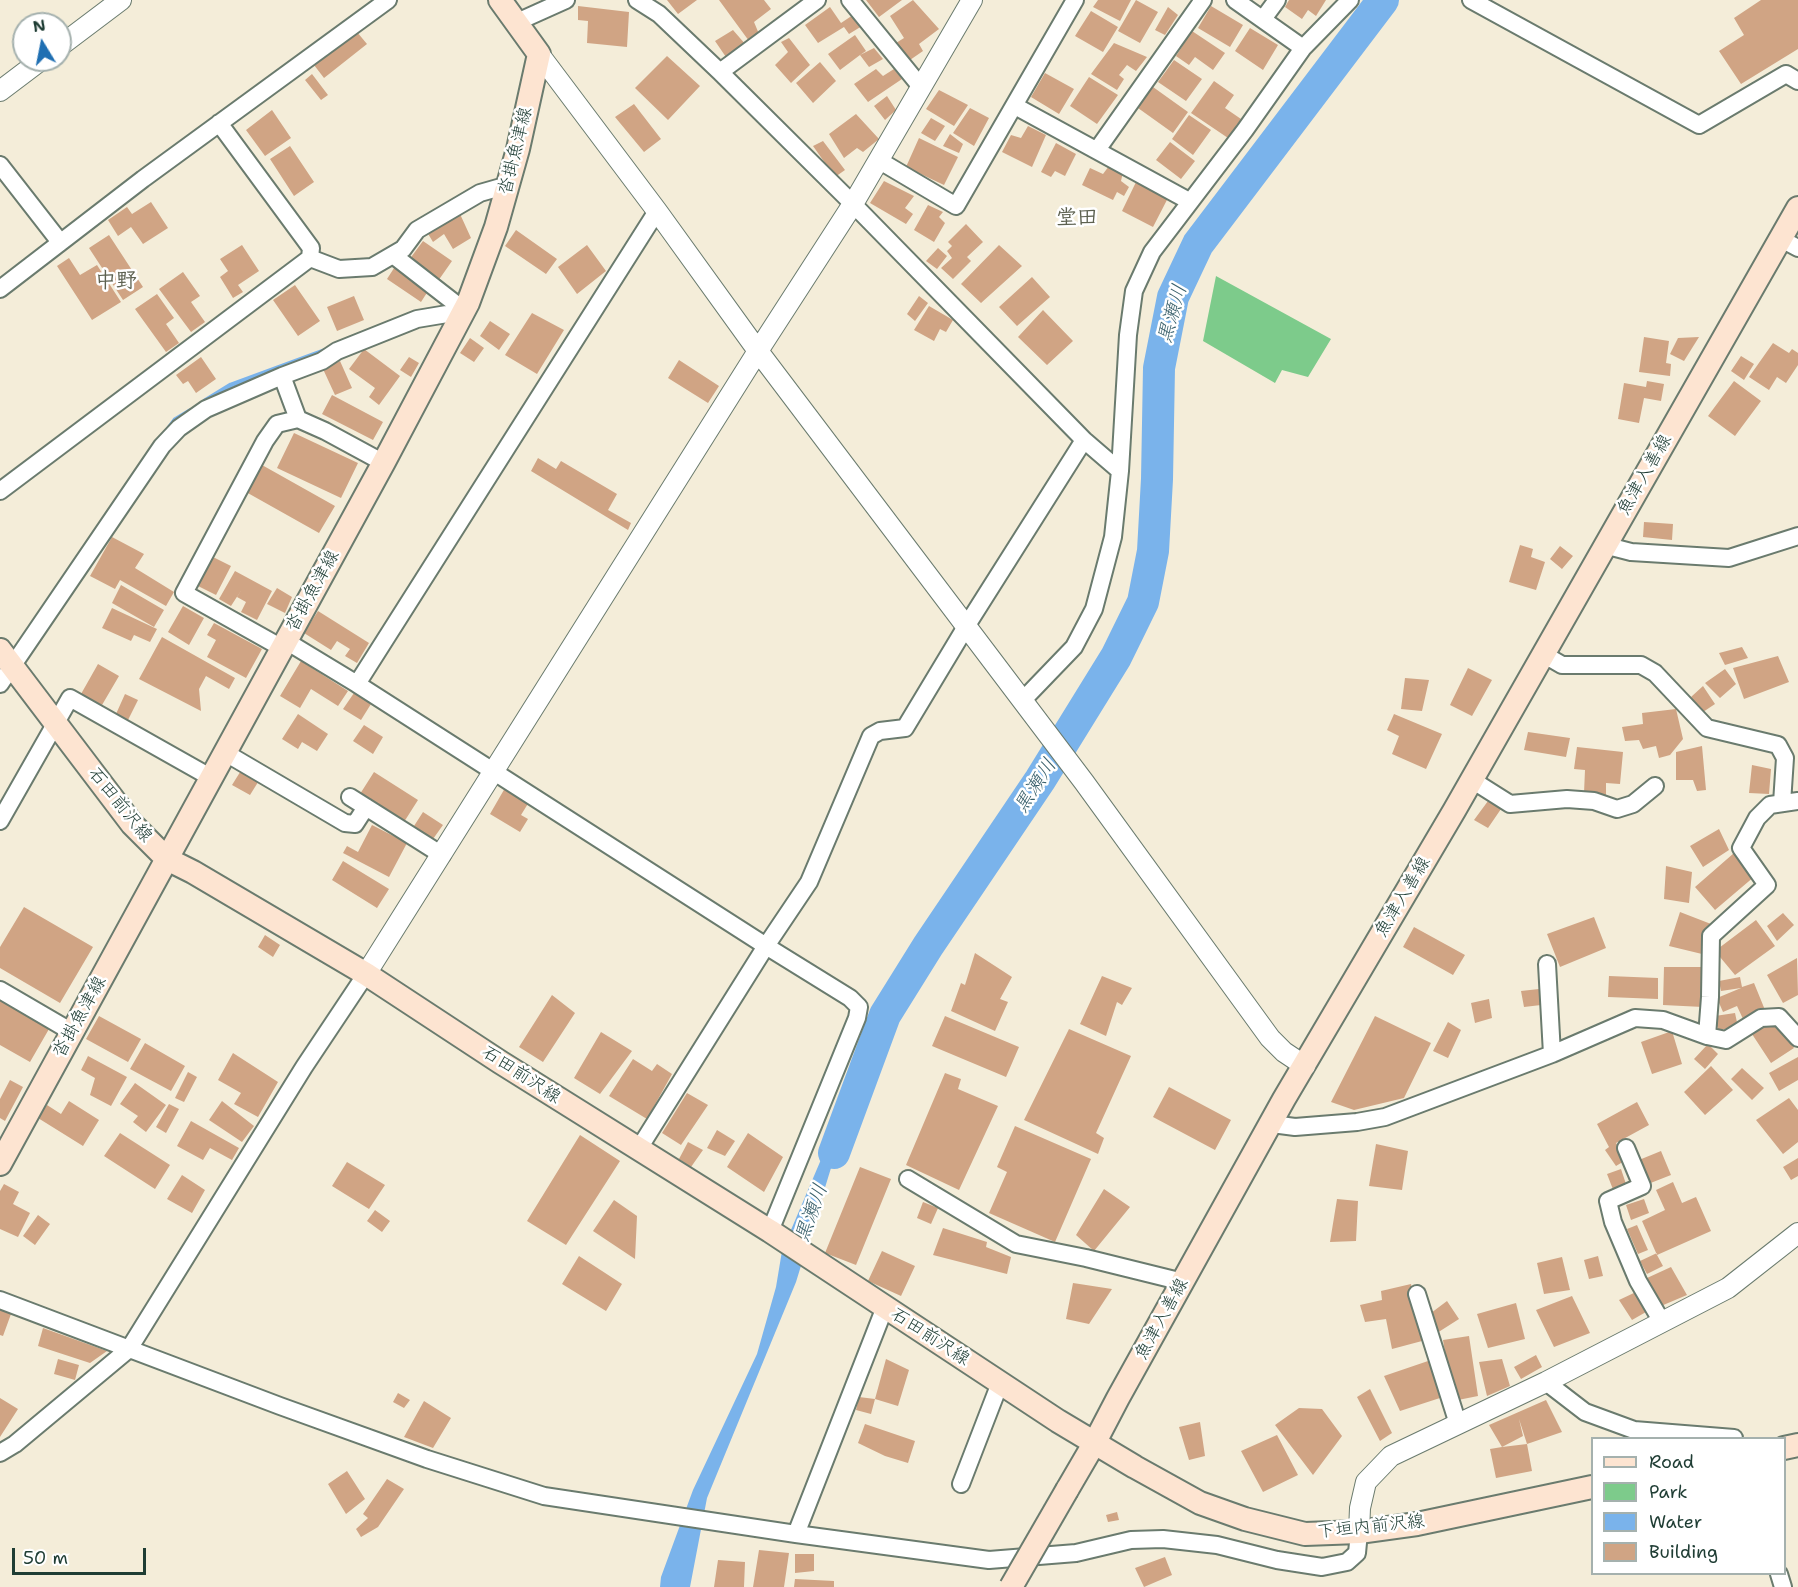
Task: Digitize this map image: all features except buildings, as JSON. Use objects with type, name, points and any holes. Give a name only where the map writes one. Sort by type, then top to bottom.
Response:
[{"type":"main road","points":[[500,0],[539,54]]},
{"type":"main road","name":"沓掛魚津線","points":[[0,1164],[210,777],[384,464],[465,311],[496,227],[539,54]]},
{"type":"main road","name":"魚津入善線","points":[[1011,1587],[1095,1442],[1305,1066],[1472,780],[1604,545],[1790,244],[1798,208]]},
{"type":"main road","name":"石田前沢線","points":[[4,667],[54,723],[132,824],[167,859],[366,974],[638,1150],[770,1231],[1000,1383],[1095,1442]]},
{"type":"main road","name":"下垣内前沢線","points":[[1095,1442],[1200,1503],[1245,1519],[1305,1534],[1359,1532],[1417,1524],[1591,1487]]},
{"type":"street","points":[[72,37],[122,0]]},
{"type":"street","points":[[0,289],[219,123],[388,0]]},
{"type":"street","points":[[517,22],[567,0]]},
{"type":"street","points":[[637,0],[659,14],[720,72],[854,204],[1084,440],[1120,471]]},
{"type":"street","points":[[720,72],[817,0]]},
{"type":"street","points":[[850,0],[921,87]]},
{"type":"street","points":[[0,1453],[15,1444],[129,1349],[303,1067],[366,974],[758,351],[854,204],[972,0]]},
{"type":"street","points":[[880,161],[956,206],[1075,0]]},
{"type":"street","points":[[1097,150],[1203,0]]},
{"type":"street","points":[[1235,0],[1303,48]]},
{"type":"street","points":[[1263,19],[1277,0]]},
{"type":"street","points":[[1022,701],[1074,646],[1094,609],[1113,537],[1120,471],[1128,335],[1134,291],[1152,252],[1245,130],[1303,48],[1350,0]]},
{"type":"street","points":[[1472,0],[1699,124],[1786,74],[1798,81]]},
{"type":"street","points":[[539,54],[758,351],[1084,782],[1270,1038],[1305,1066]]},
{"type":"street","points":[[0,91],[25,72]]},
{"type":"street","points":[[1015,106],[1189,201]]},
{"type":"street","points":[[0,491],[310,258],[311,248],[219,123]]},
{"type":"street","points":[[0,165],[60,242]]},
{"type":"street","points":[[310,258],[339,269],[372,267],[403,249],[417,230],[480,193],[508,185]]},
{"type":"street","points":[[357,684],[657,211]]},
{"type":"street","points":[[393,255],[465,311]]},
{"type":"street","points":[[4,667],[162,446],[179,428],[206,410],[322,361],[337,351],[417,319],[465,311]]},
{"type":"street","points":[[282,376],[298,419]]},
{"type":"street","points":[[384,464],[325,431],[298,419],[277,424],[265,441],[184,593],[357,684],[850,998],[859,1007],[857,1018],[770,1231]]},
{"type":"street","points":[[638,1150],[766,946],[809,882],[871,736],[880,731],[905,728],[1084,440]]},
{"type":"street","points":[[1604,545],[1631,552],[1729,558],[1798,537]]},
{"type":"street","points":[[1544,654],[1562,665],[1641,665],[1655,673],[1707,728],[1778,745],[1785,758],[1790,802],[1770,805],[1757,818],[1741,848],[1767,885],[1711,936],[1707,1036]]},
{"type":"street","points":[[0,821],[70,698],[210,777]]},
{"type":"street","points":[[224,752],[345,823],[355,824],[366,807]]},
{"type":"street","points":[[1472,780],[1510,804],[1568,799],[1594,801],[1617,809],[1633,804],[1655,786]]},
{"type":"street","points":[[350,797],[441,855]]},
{"type":"street","points":[[1547,964],[1552,1054]]},
{"type":"street","points":[[0,990],[72,1032]]},
{"type":"street","points":[[1272,1124],[1294,1127],[1358,1122],[1385,1117],[1552,1054],[1635,1018],[1663,1020],[1707,1036],[1726,1040],[1761,1018],[1779,1017],[1798,1038]]},
{"type":"street","points":[[1626,1148],[1642,1186],[1608,1201],[1613,1222],[1638,1281],[1662,1322]]},
{"type":"street","points":[[908,1179],[1016,1244],[1086,1258],[1183,1282]]},
{"type":"street","points":[[0,1300],[427,1460],[533,1493],[664,1515],[989,1560],[1076,1553],[1131,1540],[1163,1539],[1217,1545],[1277,1560],[1322,1567],[1347,1562],[1357,1553],[1360,1508],[1366,1482],[1391,1456],[1546,1382],[1728,1288],[1798,1233]]},
{"type":"street","points":[[1417,1294],[1458,1424]]},
{"type":"street","points":[[796,1534],[885,1307]]},
{"type":"street","points":[[1546,1382],[1585,1412],[1634,1430],[1722,1437]]},
{"type":"street","points":[[961,1484],[1000,1383]]},
{"type":"green space","points":[[1216,276],[1331,339],[1308,377],[1282,370],[1275,383],[1203,341]]},
{"type":"water","points":[[866,1054],[796,1282],[707,1498],[690,1587],[660,1587],[661,1577],[693,1490],[757,1354],[776,1287],[782,1251]]},
{"type":"waterway","name":"黒瀬川","points":[[834,1153],[885,1015],[928,946],[1040,780],[1116,657],[1143,602],[1153,551],[1159,368],[1173,297],[1198,244],[1383,0]]},
{"type":"waterway","points":[[205,401],[231,385],[326,350]]},
{"type":"waterway","points":[[169,428],[175,420],[190,411]]},
{"type":"district","name":"堂田","points":[[1077,219]]},
{"type":"district","name":"中野","points":[[116,282]]}]
